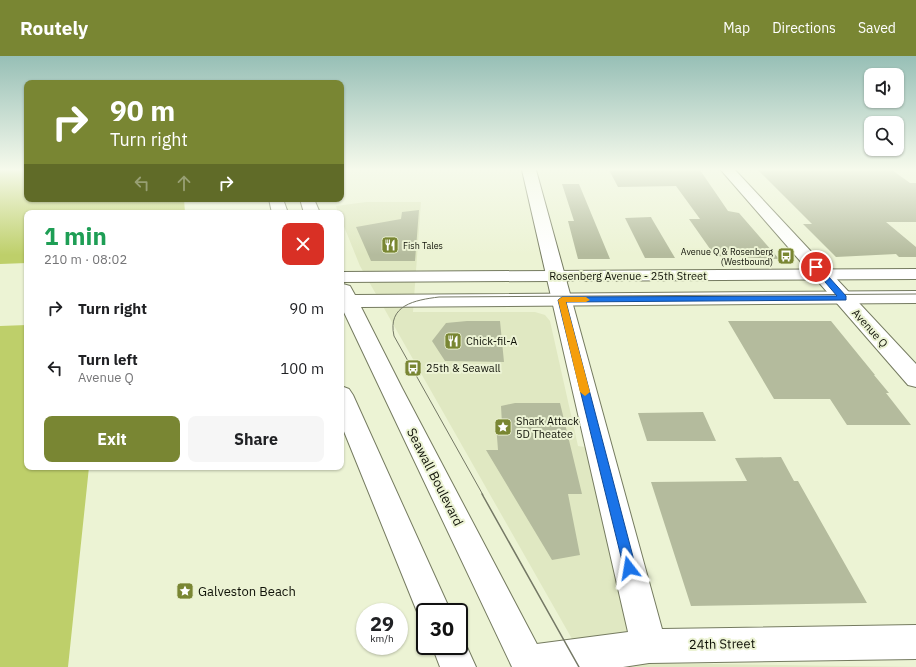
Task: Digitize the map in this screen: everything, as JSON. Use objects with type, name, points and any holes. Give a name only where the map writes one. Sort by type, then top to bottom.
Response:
[{"type":"main road","points":[[536,199],[649,646]]},
{"type":"main road","name":"Avenue Q","points":[[754,199],[916,379]]},
{"type":"main road","name":"Rosenberg Avenue - 25th Street","points":[[344,288],[558,288],[822,274],[916,274]]},
{"type":"main road","name":"Rosenberg Avenue - 25th Street","points":[[344,288],[558,288],[843,298],[916,297]]},
{"type":"main road","name":"Seawall Boulevard","points":[[344,288],[390,388],[530,665]]},
{"type":"main road","points":[[344,402],[430,603]]},
{"type":"main road","name":"24th Street","points":[[530,665],[649,646],[916,642]]},
{"type":"main road","points":[[453,655],[458,667]]},
{"type":"shaded area","points":[[0,199],[24,199],[24,202],[184,202],[185,210],[24,210],[24,470],[89,470],[68,667],[0,667]]},
{"type":"shaded area","points":[[366,202],[421,202],[413,312],[535,312],[545,315],[550,321],[578,446],[585,447],[636,663],[916,667],[588,667],[360,266],[344,226],[344,210],[337,210],[336,206]]},
{"type":"pier","points":[[24,263],[24,325],[0,326],[0,264]]},
{"type":"building","points":[[567,199],[585,199],[610,259],[578,259],[568,221],[574,221]]},
{"type":"building","points":[[685,199],[719,199],[728,211],[739,213],[779,259],[715,256],[689,219],[700,219]]},
{"type":"building","points":[[787,199],[916,199],[916,222],[886,222],[916,247],[916,257],[899,257],[896,254],[836,257],[803,224],[812,224]]},
{"type":"building","name":"Fish Tales","points":[[419,210],[415,261],[371,261],[356,227],[401,219],[402,212]]},
{"type":"building","points":[[651,217],[675,258],[645,258],[625,218]]},
{"type":"building","points":[[467,321],[500,321],[504,362],[445,361],[432,341],[446,323]]},
{"type":"building","points":[[728,321],[831,321],[889,393],[886,393],[911,425],[847,425],[830,399],[774,399]]},
{"type":"building","points":[[515,403],[560,403],[582,494],[568,494],[580,555],[552,560],[486,450],[498,450],[496,424],[502,424],[501,406]]},
{"type":"building","points":[[703,412],[716,441],[647,441],[638,413]]},
{"type":"building","points":[[781,457],[794,481],[798,481],[867,603],[691,606],[651,482],[747,481],[735,458]]},
{"type":"tram line","points":[[483,495],[394,336],[393,326],[395,317],[399,311],[412,302],[439,297],[916,294]]},
{"type":"tram line","points":[[482,494],[579,667]]},
{"type":"slow traffic","points":[[585,392],[562,300],[586,300]]},
{"type":"place","name":"Fish Tales","points":[[390,245]]},
{"type":"place","name":"Avenue Q & Rosenberg (Westbound)","points":[[786,256]]},
{"type":"place","name":"Chick-fil-A","points":[[453,341]]},
{"type":"place","name":"25th & Seawall","points":[[413,368]]},
{"type":"place","name":"Shark Attack 5D Theatee","points":[[503,427]]},
{"type":"place","name":"Galveston Beach","points":[[185,591]]},
{"type":"route","points":[[629,568],[562,300],[843,298],[816,267]]}]
